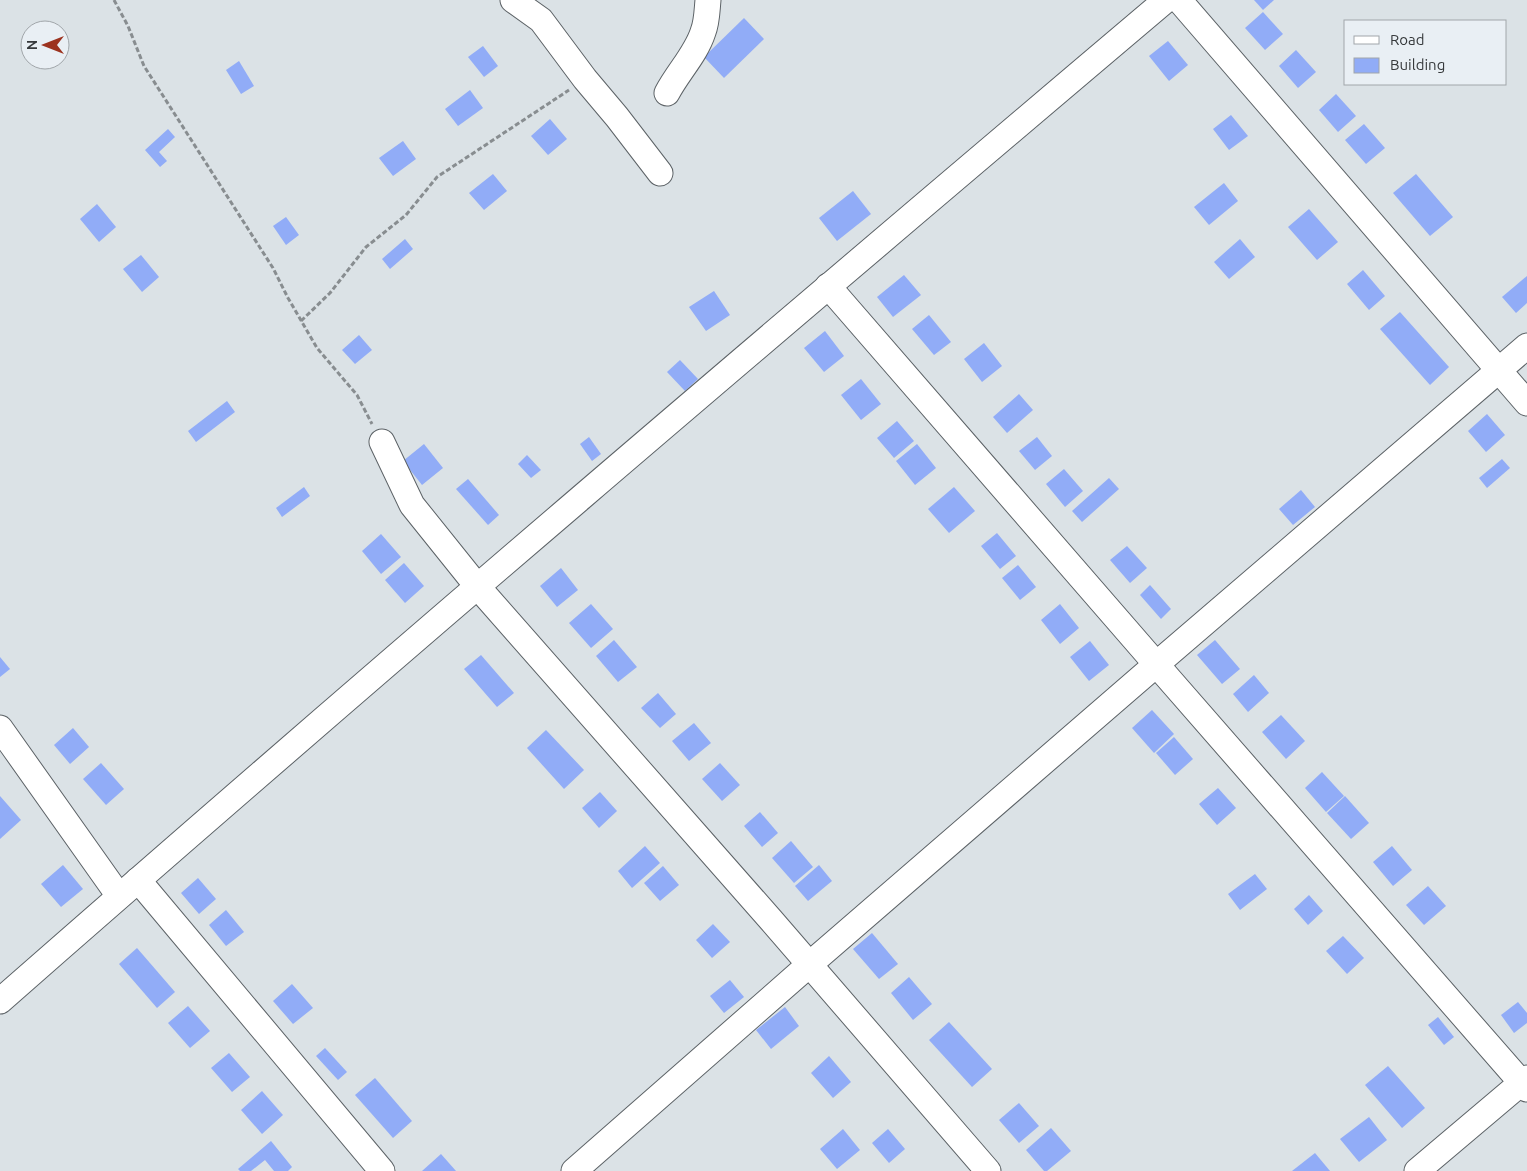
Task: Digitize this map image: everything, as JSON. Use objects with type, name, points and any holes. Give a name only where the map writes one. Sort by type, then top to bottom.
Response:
[{"type":"street","points":[[513,0],[541,20],[585,80],[617,116],[660,173]]},
{"type":"street","points":[[666,93],[697,48],[704,29],[708,0]]},
{"type":"street","points":[[0,1001],[477,586],[1166,0]]},
{"type":"street","points":[[1179,0],[1527,403]]},
{"type":"street","points":[[828,286],[1156,664],[1525,1083],[1417,1171]]},
{"type":"street","points":[[574,1171],[1156,664],[1527,346]]},
{"type":"street","points":[[382,442],[412,505],[477,586],[810,964],[988,1171]]},
{"type":"street","points":[[0,728],[119,896]]},
{"type":"street","points":[[138,880],[382,1171]]},
{"type":"path","points":[[114,0],[128,26],[144,66],[273,268],[317,348],[357,396],[382,442]]},
{"type":"path","points":[[301,321],[330,293],[366,247],[406,214],[437,177],[585,80]]},
{"type":"building","points":[[1254,0],[1274,0],[1263,10]]},
{"type":"building","points":[[1263,12],[1283,34],[1265,50],[1245,28]]},
{"type":"building","points":[[744,18],[764,39],[724,78],[704,57]]},
{"type":"building","points":[[1168,41],[1188,65],[1169,81],[1149,56]]},
{"type":"building","points":[[483,46],[498,66],[484,77],[468,57]]},
{"type":"building","points":[[1296,50],[1316,72],[1298,88],[1279,66]]},
{"type":"building","points":[[239,61],[254,86],[241,94],[226,70]]},
{"type":"building","points":[[470,90],[483,108],[458,126],[445,109]]},
{"type":"building","points":[[1336,94],[1356,116],[1338,132],[1319,110]]},
{"type":"building","points":[[1231,115],[1248,136],[1229,150],[1213,129]]},
{"type":"building","points":[[550,119],[567,139],[548,155],[531,136]]},
{"type":"building","points":[[1364,124],[1385,148],[1366,164],[1345,140]]},
{"type":"building","points":[[168,129],[175,137],[159,152],[167,161],[160,167],[145,150]]},
{"type":"building","points":[[403,141],[416,159],[393,176],[379,158]]},
{"type":"building","points":[[493,174],[507,191],[484,210],[469,193]]},
{"type":"building","points":[[1416,174],[1453,217],[1430,236],[1393,193]]},
{"type":"building","points":[[1224,183],[1238,201],[1209,225],[1194,207]]},
{"type":"building","points":[[853,191],[871,214],[837,241],[819,218]]},
{"type":"building","points":[[97,204],[116,227],[99,242],[80,219]]},
{"type":"building","points":[[1309,209],[1338,242],[1317,260],[1288,227]]},
{"type":"building","points":[[286,217],[299,235],[286,245],[273,226]]},
{"type":"building","points":[[405,239],[413,249],[390,269],[382,259]]},
{"type":"building","points":[[1240,239],[1255,257],[1229,279],[1214,262]]},
{"type":"building","points":[[141,255],[159,277],[142,292],[123,269]]},
{"type":"building","points":[[1363,270],[1385,296],[1369,310],[1347,284]]},
{"type":"building","points":[[904,275],[921,295],[893,317],[877,297]]},
{"type":"building","points":[[1527,276],[1527,303],[1516,313],[1502,297]]},
{"type":"building","points":[[714,291],[730,315],[706,331],[689,307]]},
{"type":"building","points":[[1400,312],[1449,367],[1430,385],[1380,329]]},
{"type":"building","points":[[929,315],[951,342],[934,355],[912,329]]},
{"type":"building","points":[[825,331],[844,356],[824,372],[804,348]]},
{"type":"building","points":[[359,335],[372,350],[355,364],[342,350]]},
{"type":"building","points":[[984,343],[1002,366],[982,382],[964,359]]},
{"type":"building","points":[[680,360],[698,379],[685,391],[667,372]]},
{"type":"building","points":[[861,379],[881,404],[861,420],[841,395]]},
{"type":"building","points":[[1019,394],[1033,410],[1007,433],[993,417]]},
{"type":"building","points":[[227,401],[235,412],[196,442],[188,431]]},
{"type":"building","points":[[1487,414],[1505,435],[1486,452],[1468,431]]},
{"type":"building","points":[[897,421],[914,441],[894,458],[877,438]]},
{"type":"building","points":[[589,437],[601,454],[592,461],[580,444]]},
{"type":"building","points":[[1037,437],[1052,456],[1035,470],[1019,451]]},
{"type":"building","points":[[424,444],[443,468],[422,485],[403,461]]},
{"type":"building","points":[[917,444],[936,468],[915,485],[896,461]]},
{"type":"building","points":[[527,455],[541,470],[531,478],[518,464]]},
{"type":"building","points":[[1502,459],[1510,468],[1487,488],[1479,478]]},
{"type":"building","points":[[1064,469],[1083,491],[1065,507],[1046,484]]},
{"type":"building","points":[[1109,478],[1119,489],[1082,522],[1072,511]]},
{"type":"building","points":[[468,479],[499,515],[488,525],[456,489]]},
{"type":"building","points":[[304,487],[310,496],[282,517],[276,508]]},
{"type":"building","points":[[954,487],[975,511],[949,533],[928,509]]},
{"type":"building","points":[[1301,490],[1315,507],[1293,525],[1279,509]]},
{"type":"building","points":[[997,533],[1016,556],[1000,569],[981,546]]},
{"type":"building","points":[[381,534],[401,557],[381,574],[362,551]]},
{"type":"building","points":[[1127,546],[1147,568],[1130,583],[1110,560]]},
{"type":"building","points":[[404,563],[424,586],[405,603],[385,580]]},
{"type":"building","points":[[1018,565],[1036,587],[1020,600],[1002,578]]},
{"type":"building","points":[[561,568],[578,590],[557,607],[540,586]]},
{"type":"building","points":[[1150,585],[1171,609],[1161,619],[1140,595]]},
{"type":"building","points":[[591,604],[613,629],[591,648],[569,623]]},
{"type":"building","points":[[1060,604],[1079,628],[1060,644],[1041,620]]},
{"type":"building","points":[[614,640],[637,667],[618,682],[596,656]]},
{"type":"building","points":[[1215,640],[1240,669],[1222,684],[1197,655]]},
{"type":"building","points":[[1090,641],[1109,665],[1089,681],[1070,657]]},
{"type":"building","points":[[481,655],[514,693],[497,707],[464,669]]},
{"type":"building","points":[[0,657],[10,669],[0,677]]},
{"type":"building","points":[[1254,675],[1269,693],[1248,712],[1233,694]]},
{"type":"building","points":[[658,693],[676,714],[660,728],[641,708]]},
{"type":"building","points":[[1152,710],[1174,734],[1154,753],[1132,728]]},
{"type":"building","points":[[1281,715],[1305,741],[1286,759],[1262,732]]},
{"type":"building","points":[[694,723],[711,743],[689,761],[672,741]]},
{"type":"building","points":[[73,728],[89,747],[70,764],[54,745]]},
{"type":"building","points":[[546,730],[584,770],[564,789],[527,748]]},
{"type":"building","points":[[1174,737],[1193,759],[1175,775],[1156,753]]},
{"type":"building","points":[[101,763],[124,789],[106,805],[83,779]]},
{"type":"building","points":[[720,763],[740,785],[722,801],[702,779]]},
{"type":"building","points":[[1322,772],[1344,796],[1326,812],[1305,788]]},
{"type":"building","points":[[1218,788],[1236,808],[1217,825],[1199,804]]},
{"type":"building","points":[[600,792],[617,811],[599,828],[582,808]]},
{"type":"building","points":[[0,796],[21,820],[0,839]]},
{"type":"building","points":[[1345,796],[1369,823],[1351,839],[1327,813]]},
{"type":"building","points":[[760,812],[778,833],[762,847],[744,826]]},
{"type":"building","points":[[791,841],[813,867],[794,883],[772,858]]},
{"type":"building","points":[[645,846],[660,863],[632,888],[618,871]]},
{"type":"building","points":[[1392,846],[1412,870],[1393,886],[1373,862]]},
{"type":"building","points":[[63,865],[83,889],[61,907],[41,884]]},
{"type":"building","points":[[819,865],[832,881],[808,901],[795,886]]},
{"type":"building","points":[[663,866],[679,885],[660,901],[644,883]]},
{"type":"building","points":[[1255,874],[1267,889],[1240,910],[1228,894]]},
{"type":"building","points":[[198,878],[216,899],[199,914],[181,893]]},
{"type":"building","points":[[1428,886],[1446,906],[1424,925],[1406,905]]},
{"type":"building","points":[[1309,895],[1323,911],[1308,925],[1294,909]]},
{"type":"building","points":[[226,910],[244,932],[226,946],[209,925]]},
{"type":"building","points":[[713,924],[730,942],[712,958],[696,940]]},
{"type":"building","points":[[872,933],[898,964],[879,979],[853,949]]},
{"type":"building","points":[[1343,936],[1364,958],[1347,974],[1326,951]]},
{"type":"building","points":[[137,948],[175,992],[157,1008],[119,964]]},
{"type":"building","points":[[909,977],[932,1004],[913,1020],[891,993]]},
{"type":"building","points":[[730,980],[744,997],[724,1013],[710,996]]},
{"type":"building","points":[[292,984],[313,1008],[293,1024],[273,1001]]},
{"type":"building","points":[[1518,1002],[1527,1013],[1527,1023],[1514,1033],[1501,1015]]},
{"type":"building","points":[[188,1006],[210,1031],[190,1048],[168,1023]]},
{"type":"building","points":[[785,1007],[799,1026],[771,1049],[756,1030]]},
{"type":"building","points":[[1438,1017],[1454,1037],[1444,1045],[1428,1025]]},
{"type":"building","points":[[949,1022],[992,1069],[972,1087],[929,1040]]},
{"type":"building","points":[[325,1048],[347,1072],[338,1080],[316,1056]]},
{"type":"building","points":[[229,1053],[250,1077],[232,1092],[211,1068]]},
{"type":"building","points":[[829,1056],[851,1082],[833,1098],[811,1073]]},
{"type":"building","points":[[1388,1066],[1425,1108],[1402,1128],[1365,1085]]},
{"type":"building","points":[[375,1078],[412,1121],[393,1138],[355,1095]]},
{"type":"building","points":[[262,1091],[283,1115],[262,1134],[241,1110]]},
{"type":"building","points":[[1019,1103],[1039,1126],[1019,1143],[999,1120]]},
{"type":"building","points":[[1369,1117],[1387,1140],[1359,1162],[1340,1139]]},
{"type":"building","points":[[1051,1128],[1071,1151],[1047,1171],[1044,1171],[1026,1150]]},
{"type":"building","points":[[843,1129],[860,1150],[837,1169],[820,1149]]},
{"type":"building","points":[[888,1129],[905,1149],[889,1163],[872,1143]]},
{"type":"building","points":[[271,1141],[292,1167],[288,1171],[274,1171],[265,1160],[251,1171],[240,1171],[238,1169]]},
{"type":"building","points":[[1315,1153],[1330,1171],[1292,1171]]},
{"type":"building","points":[[441,1154],[456,1171],[422,1171]]}]
